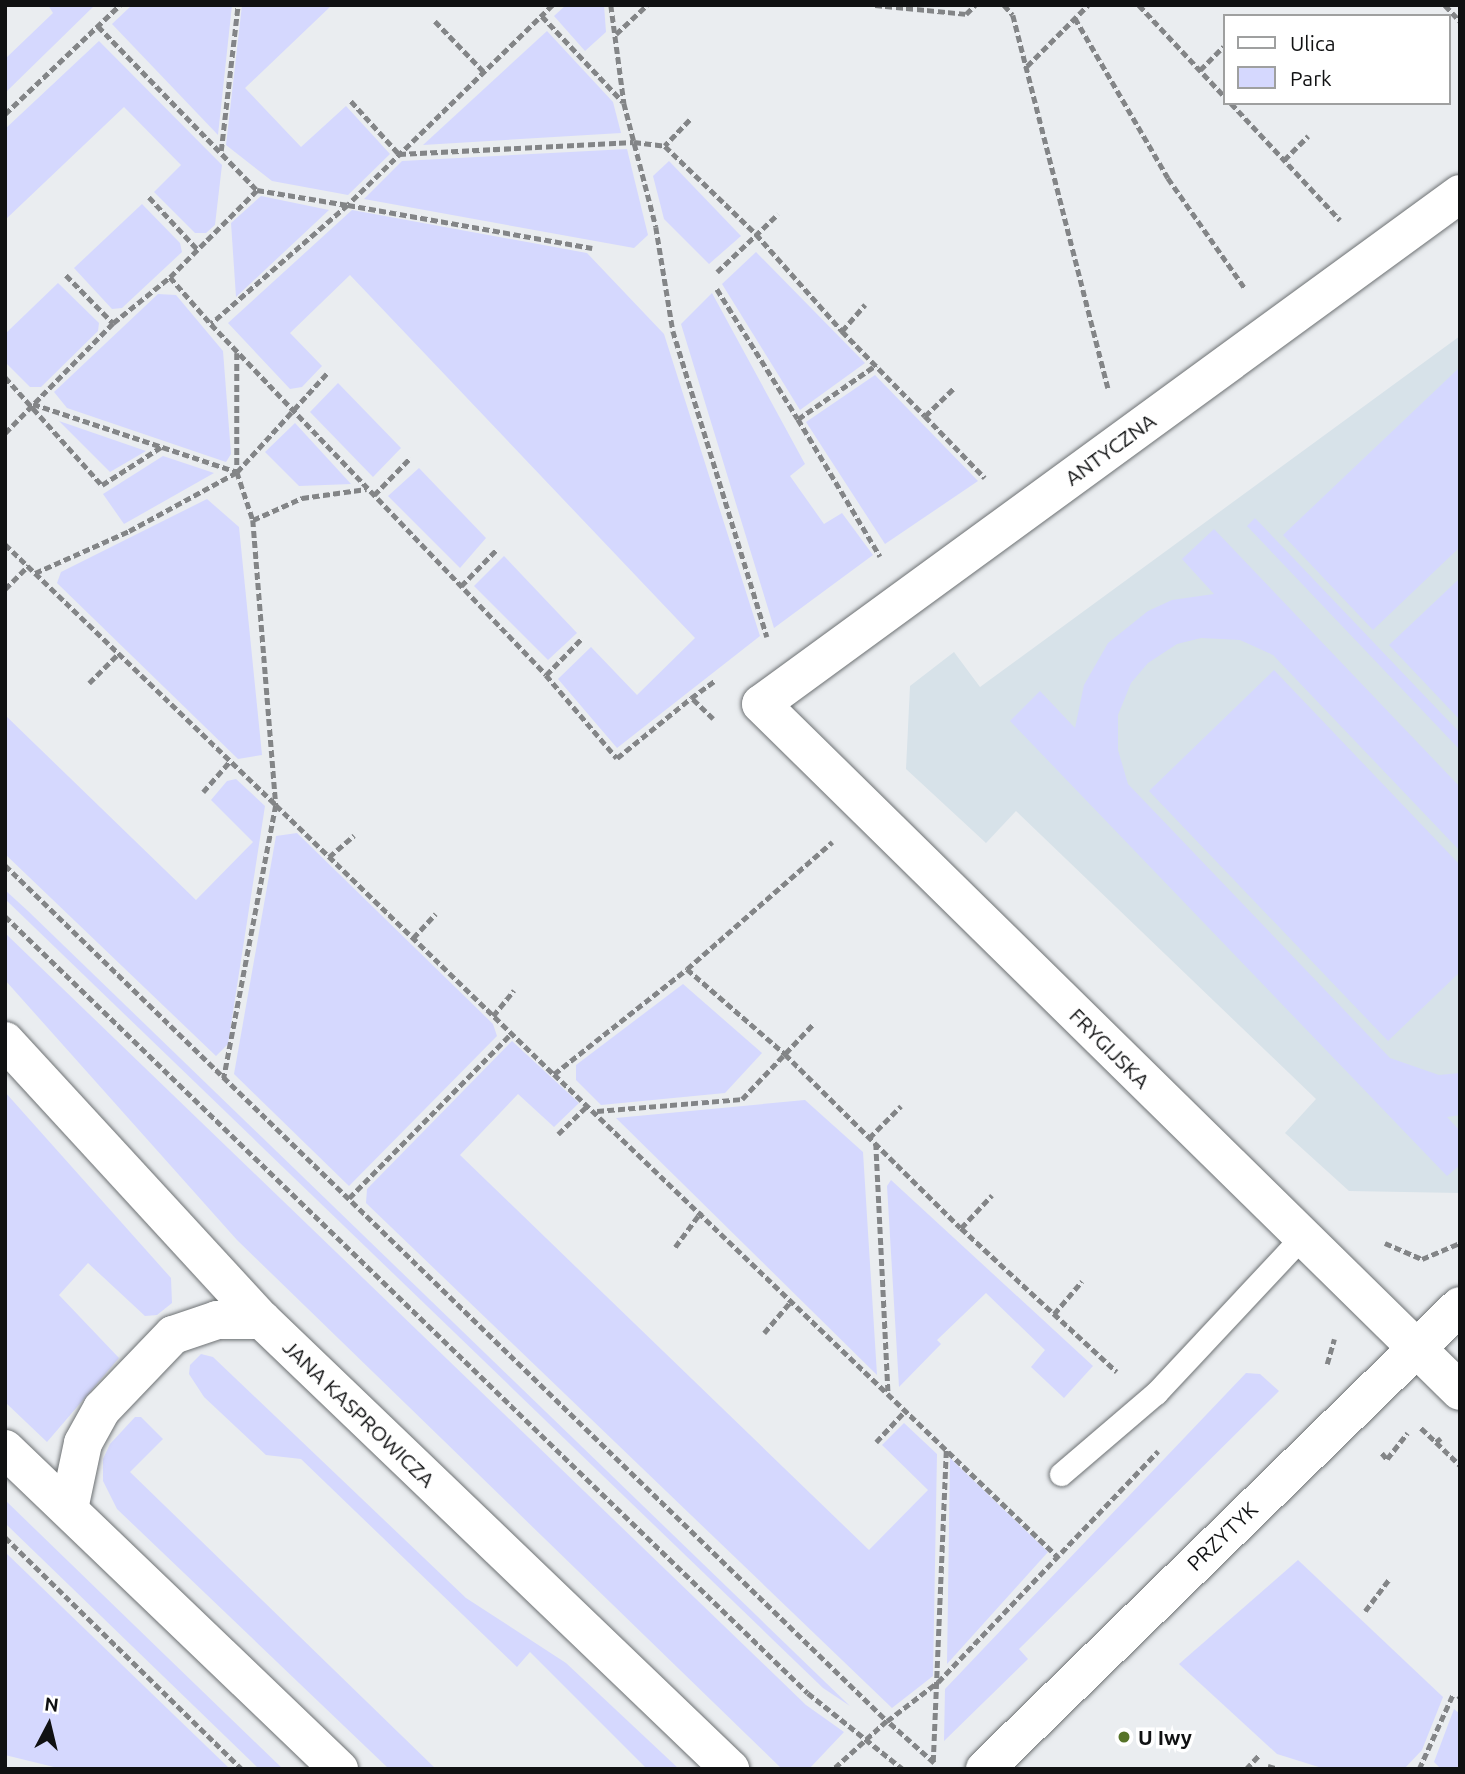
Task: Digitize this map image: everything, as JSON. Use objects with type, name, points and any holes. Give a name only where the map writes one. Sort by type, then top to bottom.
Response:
[{"type":"street","name":"ANTYCZNA","points":[[761,704],[1460,194]]},
{"type":"street","name":"FRYGIJSKA","points":[[761,704],[1460,1391]]},
{"type":"street","name":"JANA KASPROWICZA","points":[[5,1041],[262,1320],[730,1769]]},
{"type":"street","name":"PRZYTYK","points":[[985,1769],[1460,1306]]},
{"type":"street","points":[[69,1509],[83,1443],[102,1409],[173,1335],[217,1320],[262,1320]]},
{"type":"street","points":[[5,1449],[339,1769]]},
{"type":"lane","points":[[1061,1474],[1156,1393],[1302,1237]]},
{"type":"path","points":[[5,114],[120,5]]},
{"type":"path","points":[[221,152],[238,5]]},
{"type":"path","points":[[211,324],[348,205],[553,5]]},
{"type":"path","points":[[611,5],[624,103],[656,227],[673,331],[768,641]]},
{"type":"path","points":[[615,34],[648,5]]},
{"type":"path","points":[[875,5],[966,14],[975,5]]},
{"type":"path","points":[[1026,66],[1088,5]]},
{"type":"path","points":[[1139,5],[1224,96]]},
{"type":"path","points":[[1445,5],[1460,21]]},
{"type":"path","points":[[542,16],[624,103]]},
{"type":"path","points":[[1075,18],[1168,177],[1247,292]]},
{"type":"path","points":[[435,21],[484,72]]},
{"type":"path","points":[[98,26],[257,190],[592,248]]},
{"type":"path","points":[[1200,70],[1223,47]]},
{"type":"path","points":[[351,101],[399,154]]},
{"type":"path","points":[[1233,105],[1342,222],[1353,215]]},
{"type":"path","points":[[665,146],[690,120]]},
{"type":"path","points":[[1284,160],[1308,136]]},
{"type":"path","points":[[399,154],[634,142],[665,146],[755,234],[842,331],[988,481]]},
{"type":"path","points":[[5,433],[113,323],[170,277],[257,190]]},
{"type":"path","points":[[149,197],[198,250]]},
{"type":"path","points":[[717,272],[778,214]]},
{"type":"path","points":[[66,275],[113,323]]},
{"type":"path","points":[[170,277],[237,353],[546,675],[617,758],[691,698]]},
{"type":"path","points":[[716,289],[883,561]]},
{"type":"path","points":[[842,331],[865,305]]},
{"type":"path","points":[[224,1078],[276,805],[253,520],[237,472],[237,353]]},
{"type":"path","points":[[798,419],[876,365]]},
{"type":"path","points":[[35,573],[130,531],[237,472],[328,372]]},
{"type":"path","points":[[5,377],[33,404],[102,485],[161,447]]},
{"type":"path","points":[[925,416],[954,388]]},
{"type":"path","points":[[33,404],[237,472]]},
{"type":"path","points":[[374,495],[410,458]]},
{"type":"path","points":[[253,520],[302,498],[367,489]]},
{"type":"path","points":[[5,544],[276,805]]},
{"type":"path","points":[[461,586],[497,549]]},
{"type":"path","points":[[5,589],[28,566]]},
{"type":"path","points":[[546,675],[582,638]]},
{"type":"path","points":[[89,683],[118,654]]},
{"type":"path","points":[[203,792],[230,761]]},
{"type":"path","points":[[329,857],[354,835]]},
{"type":"path","points":[[5,865],[887,1721],[940,1769]]},
{"type":"path","points":[[413,938],[435,914]]},
{"type":"path","points":[[5,916],[798,1683],[904,1769]]},
{"type":"path","points":[[687,969],[785,1054],[961,1228],[1114,1371],[1125,1374]]},
{"type":"path","points":[[493,1016],[514,990]]},
{"type":"path","points":[[596,1111],[742,1098],[814,1023]]},
{"type":"path","points":[[349,1198],[511,1034]]},
{"type":"path","points":[[554,1074],[596,1111],[1058,1557]]},
{"type":"path","points":[[558,1135],[588,1105]]},
{"type":"path","points":[[869,1138],[901,1106]]},
{"type":"path","points":[[876,1143],[888,1392]]},
{"type":"path","points":[[961,1228],[992,1195]]},
{"type":"path","points":[[675,1247],[701,1212]]},
{"type":"path","points":[[1460,1241],[1460,1246]]},
{"type":"path","points":[[1054,1314],[1082,1281]]},
{"type":"path","points":[[764,1333],[792,1300]]},
{"type":"path","points":[[876,1442],[905,1411]]},
{"type":"path","points":[[1436,1442],[1460,1465]]},
{"type":"path","points":[[933,1763],[946,1448]]},
{"type":"path","points":[[834,1769],[887,1721],[938,1682],[1161,1448]]},
{"type":"path","points":[[5,1537],[242,1769]]},
{"type":"path","points":[[1365,1611],[1390,1578]]},
{"type":"path","points":[[1428,1769],[1421,1767],[1453,1694]]},
{"type":"path","points":[[1246,1769],[1258,1756]]},
{"type":"path","points":[[1268,1766],[1279,1769]]},
{"type":"shaded area","points":[[1460,336],[1460,1193],[1349,1191],[1285,1133],[1316,1099],[1016,811],[986,843],[906,769],[910,686],[954,652],[980,687]]},
{"type":"green space","points":[[48,5],[95,5],[5,93],[5,59],[53,13]]},
{"type":"green space","points":[[132,5],[232,5],[218,135],[112,24]]},
{"type":"green space","points":[[242,5],[332,5],[245,88],[301,147],[346,106],[390,154],[348,195],[272,181],[226,145]]},
{"type":"green space","points":[[566,5],[604,5],[606,32],[585,51],[554,16]]},
{"type":"green space","points":[[547,31],[613,102],[621,133],[423,145]]},
{"type":"green space","points":[[99,41],[222,165],[215,225],[206,233],[195,233],[154,192],[181,165],[124,107],[5,220],[5,129]]},
{"type":"green space","points":[[627,149],[648,235],[634,248],[364,199],[402,161]]},
{"type":"green space","points":[[669,161],[741,236],[709,264],[664,219],[653,176]]},
{"type":"green space","points":[[261,196],[329,210],[236,297],[231,223]]},
{"type":"green space","points":[[142,204],[180,243],[182,252],[122,308],[112,309],[74,268]]},
{"type":"green space","points":[[352,210],[587,253],[664,334],[760,636],[617,748],[558,679],[591,647],[637,695],[695,638],[350,275],[290,333],[322,366],[302,387],[290,389],[228,323]]},
{"type":"green space","points":[[756,252],[865,363],[800,410],[722,284]]},
{"type":"green space","points":[[58,283],[99,323],[98,331],[41,387],[30,387],[5,362],[5,334]]},
{"type":"green space","points":[[712,293],[805,464],[790,476],[824,524],[842,513],[873,555],[774,628],[681,324]]},
{"type":"green space","points":[[158,294],[176,295],[223,351],[231,454],[226,462],[67,408],[54,392]]},
{"type":"green space","points":[[1460,367],[1460,547],[1373,630],[1283,535]]},
{"type":"green space","points":[[875,375],[978,481],[885,544],[806,422]]},
{"type":"green space","points":[[338,383],[401,448],[373,477],[310,412]]},
{"type":"green space","points":[[59,421],[146,451],[110,472]]},
{"type":"green space","points":[[295,423],[351,484],[299,486],[265,452]]},
{"type":"green space","points":[[163,456],[214,473],[124,524],[103,494]]},
{"type":"green space","points":[[419,468],[486,538],[460,568],[388,496]]},
{"type":"green space","points":[[207,499],[239,527],[262,755],[238,759],[57,583],[61,572]]},
{"type":"green space","points":[[1255,518],[1460,733],[1460,750],[1247,526]]},
{"type":"green space","points":[[1214,529],[1460,787],[1460,851],[1273,655],[1240,640],[1201,638],[1177,644],[1148,663],[1131,683],[1118,715],[1118,750],[1128,784],[1390,1058],[1439,1075],[1460,1073],[1460,1115],[1447,1117],[1460,1131],[1460,1165],[1447,1176],[1010,721],[1040,691],[1075,728],[1084,685],[1108,643],[1148,611],[1172,600],[1214,594],[1182,559]]},
{"type":"green space","points":[[504,556],[577,633],[548,660],[474,586]]},
{"type":"green space","points":[[1460,578],[1460,720],[1389,645]]},
{"type":"green space","points":[[1274,670],[1460,865],[1460,972],[1388,1041],[1149,791]]},
{"type":"green space","points":[[5,715],[196,900],[253,842],[211,800],[227,781],[236,779],[265,806],[228,1044],[216,1056],[5,854]]},
{"type":"green space","points":[[297,833],[493,1024],[497,1036],[349,1186],[234,1074],[276,836]]},
{"type":"green space","points":[[5,890],[850,1706],[823,1688],[5,899]]},
{"type":"green space","points":[[5,933],[806,1705],[844,1732],[809,1769],[782,1769],[237,1240],[5,980]]},
{"type":"green space","points":[[683,984],[762,1053],[725,1093],[601,1105],[576,1080],[576,1065]]},
{"type":"green space","points":[[512,1041],[579,1103],[554,1127],[518,1094],[460,1155],[869,1550],[928,1490],[882,1445],[904,1423],[937,1454],[933,1676],[892,1708],[366,1203],[367,1189]]},
{"type":"green space","points":[[5,1092],[171,1278],[172,1303],[157,1315],[145,1316],[88,1263],[59,1295],[119,1358],[47,1442],[5,1402]]},
{"type":"green space","points":[[805,1100],[863,1152],[877,1375],[616,1118]]},
{"type":"green space","points":[[891,1180],[1093,1366],[1064,1398],[1031,1367],[1045,1350],[986,1293],[937,1340],[941,1344],[899,1387],[887,1186]]},
{"type":"green space","points":[[201,1354],[213,1357],[466,1598],[566,1663],[679,1769],[647,1769],[530,1652],[517,1667],[301,1459],[266,1455],[204,1397],[189,1374],[190,1365]]},
{"type":"green space","points":[[1246,1373],[1260,1374],[1279,1391],[1019,1649],[1028,1659],[944,1741],[945,1689]]},
{"type":"green space","points":[[135,1417],[141,1417],[163,1439],[130,1472],[436,1769],[389,1769],[117,1509],[103,1481],[103,1459],[110,1444]]},
{"type":"green space","points":[[950,1459],[1048,1552],[947,1664]]},
{"type":"green space","points":[[5,1500],[283,1769],[259,1769],[5,1523]]},
{"type":"green space","points":[[5,1552],[230,1769],[62,1769],[5,1755]]},
{"type":"green space","points":[[1298,1560],[1443,1697],[1422,1750],[1404,1769],[1325,1769],[1277,1754],[1179,1664]]},
{"type":"green space","points":[[1454,1709],[1460,1714],[1460,1769],[1441,1769],[1434,1762]]},
{"type":"place","name":"U Iwy","points":[[1124,1737]]}]
